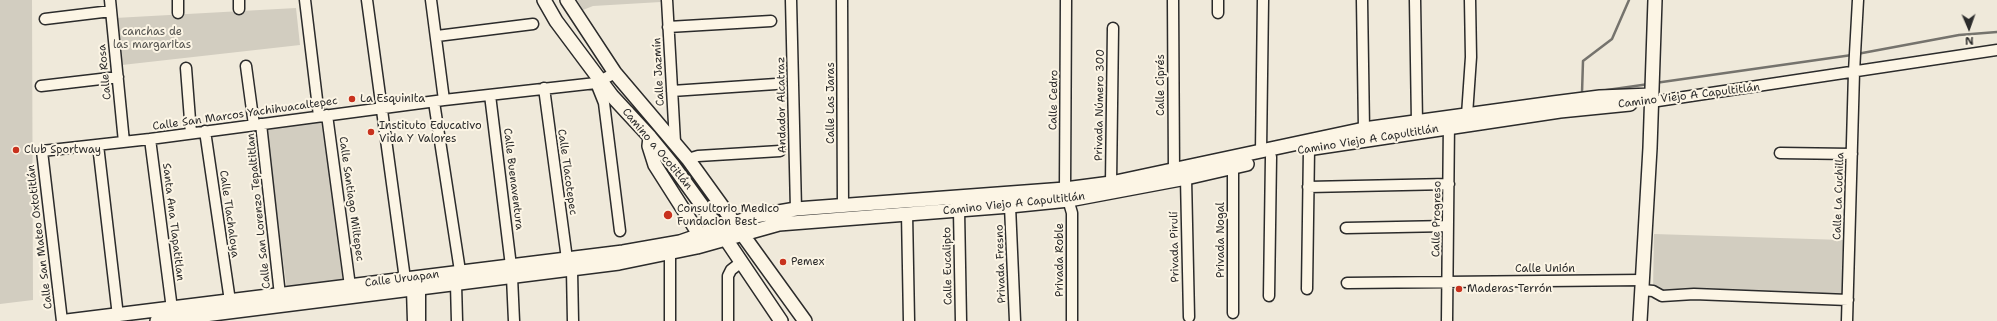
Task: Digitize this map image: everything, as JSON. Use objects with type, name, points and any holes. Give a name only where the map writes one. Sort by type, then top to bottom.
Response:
[{"type":"main road","name":"Camino a Ocotitlán","points":[[544,0],[556,21],[599,82],[650,137],[722,234],[740,263],[781,321]]},
{"type":"main road","name":"Camino a Ocotitlán","points":[[568,0],[615,73],[675,142],[805,321]]},
{"type":"main road","points":[[1640,321],[1655,0]]},
{"type":"main road","name":"Camino Viejo A Capultitlán","points":[[737,229],[763,214],[796,209],[844,205],[1067,194],[1186,178],[1232,167],[1266,154],[1364,129],[1416,122],[1450,122],[1467,114],[1592,98],[1651,98]]},
{"type":"main road","name":"Camino Viejo A Capultitlán","points":[[737,229],[780,224],[1010,206],[1111,183],[1266,154],[1309,149],[1450,122],[1560,111],[1651,98]]},
{"type":"main road","points":[[650,137],[649,146],[656,166],[703,240]]},
{"type":"main road","name":"Calle Uruapan","points":[[158,321],[458,278],[570,264],[670,254],[703,240],[737,229]]},
{"type":"main road","name":"Calle Uruapan","points":[[570,264],[665,245],[703,240]]},
{"type":"main road","name":"Calle Uruapan","points":[[68,321],[350,286],[412,285],[458,278]]},
{"type":"street","name":"Calle Rosa","points":[[110,0],[124,142]]},
{"type":"street","points":[[178,0],[178,13]]},
{"type":"street","name":"Calle Santiago Miltepec","points":[[305,0],[350,286]]},
{"type":"street","points":[[367,0],[382,109],[412,285],[420,321]]},
{"type":"street","points":[[431,0],[437,36],[439,101],[458,278],[457,321]]},
{"type":"street","name":"Calle Jazmín","points":[[668,0],[668,27],[675,142]]},
{"type":"street","name":"Andador Alcatraz","points":[[791,0],[796,209]]},
{"type":"street","name":"Calle Las Jaras","points":[[842,0],[844,205]]},
{"type":"street","name":"Calle Cedro","points":[[1066,0],[1067,194]]},
{"type":"street","name":"Calle Ciprés","points":[[1174,0],[1174,171]]},
{"type":"street","points":[[1218,0],[1218,13]]},
{"type":"street","points":[[1263,0],[1269,296]]},
{"type":"street","points":[[1362,0],[1364,129]]},
{"type":"street","points":[[1415,0],[1416,122]]},
{"type":"street","points":[[1467,114],[1471,57],[1470,0]]},
{"type":"street","name":"Calle La Cuchilla","points":[[1847,321],[1854,72],[1858,0]]},
{"type":"street","points":[[45,18],[111,11]]},
{"type":"street","points":[[668,27],[771,21]]},
{"type":"street","points":[[437,36],[533,24]]},
{"type":"street","name":"Privada Número 300","points":[[1111,183],[1113,28]]},
{"type":"street","name":"Camino Viejo A Capultitlán","points":[[1651,98],[1854,72],[1997,50]]},
{"type":"street","name":"Calle San Lorenzo Tepaltitlan","points":[[246,66],[257,124],[280,294]]},
{"type":"street","points":[[186,68],[191,133]]},
{"type":"street","name":"Calle San Marcos Yachihuacaltepec","points":[[42,151],[150,139],[257,124],[599,82],[615,73]]},
{"type":"street","points":[[41,86],[118,78]]},
{"type":"street","points":[[599,82],[604,103],[620,231]]},
{"type":"street","points":[[672,91],[776,84]]},
{"type":"street","name":"Calle Tlacotepec","points":[[544,88],[570,264],[573,321]]},
{"type":"street","name":"Calle Buenaventura","points":[[490,95],[512,271],[514,321]]},
{"type":"street","name":"Calle Progreso","points":[[1447,321],[1450,122]]},
{"type":"street","name":"Calle Tlachaloya","points":[[205,131],[230,301]]},
{"type":"street","name":"Santa Ana Tlapatitlan","points":[[150,139],[172,309]]},
{"type":"street","points":[[98,145],[118,316]]},
{"type":"street","points":[[1307,289],[1309,149]]},
{"type":"street","name":"Calle San Mateo Oxtotitlán","points":[[42,151],[62,321]]},
{"type":"street","points":[[688,159],[698,156],[780,151]]},
{"type":"street","points":[[1780,154],[1852,154]]},
{"type":"street","name":"Privada Nogal","points":[[1232,167],[1233,313]]},
{"type":"street","name":"Privada Pirulí","points":[[1186,178],[1189,317]]},
{"type":"street","points":[[1308,187],[1449,184]]},
{"type":"street","name":"Privada Roble","points":[[1067,194],[1072,221],[1072,321]]},
{"type":"street","name":"Privada Fresno","points":[[1010,206],[1015,321]]},
{"type":"street","name":"Calle Eucalipto","points":[[959,210],[961,321]]},
{"type":"street","points":[[907,214],[909,321]]},
{"type":"street","points":[[1346,228],[1448,226]]},
{"type":"street","points":[[670,254],[670,321]]},
{"type":"street","points":[[728,321],[728,276],[731,270],[740,263]]},
{"type":"street","name":"Calle Unión","points":[[1347,283],[1448,281],[1642,285],[1662,296],[1694,294],[1848,300]]},
{"type":"street","points":[[412,285],[413,321]]},
{"type":"green space","name":"Club Sportway","points":[[0,0],[32,0],[33,300],[0,304]]},
{"type":"green space","points":[[577,0],[661,0],[661,2],[593,6],[583,10]]},
{"type":"green space","name":"canchas de las margaritas","points":[[296,8],[300,45],[122,65],[115,18]]},
{"type":"green space","points":[[323,122],[343,283],[287,290],[266,129]]},
{"type":"green space","points":[[1654,234],[1843,240],[1842,297],[1653,290]]},
{"type":"waterway","points":[[1582,93],[1583,61],[1612,39],[1629,0]]},
{"type":"waterway","points":[[1857,54],[1959,35],[1997,32]]},
{"type":"waterway","points":[[1655,83],[1852,55]]},
{"type":"waterway","points":[[1600,91],[1649,84]]},
{"type":"place","name":"La Esquinita","points":[[352,99]]},
{"type":"place","name":"Instituto Educativo Vida Y Valores","points":[[371,132]]},
{"type":"place","name":"Club Sportway","points":[[16,150]]},
{"type":"place","name":"Consultorio Medico Fundacion Best","points":[[668,215]]},
{"type":"place","name":"Pemex","points":[[783,262]]},
{"type":"place","name":"Maderas Terrón","points":[[1459,289]]}]
